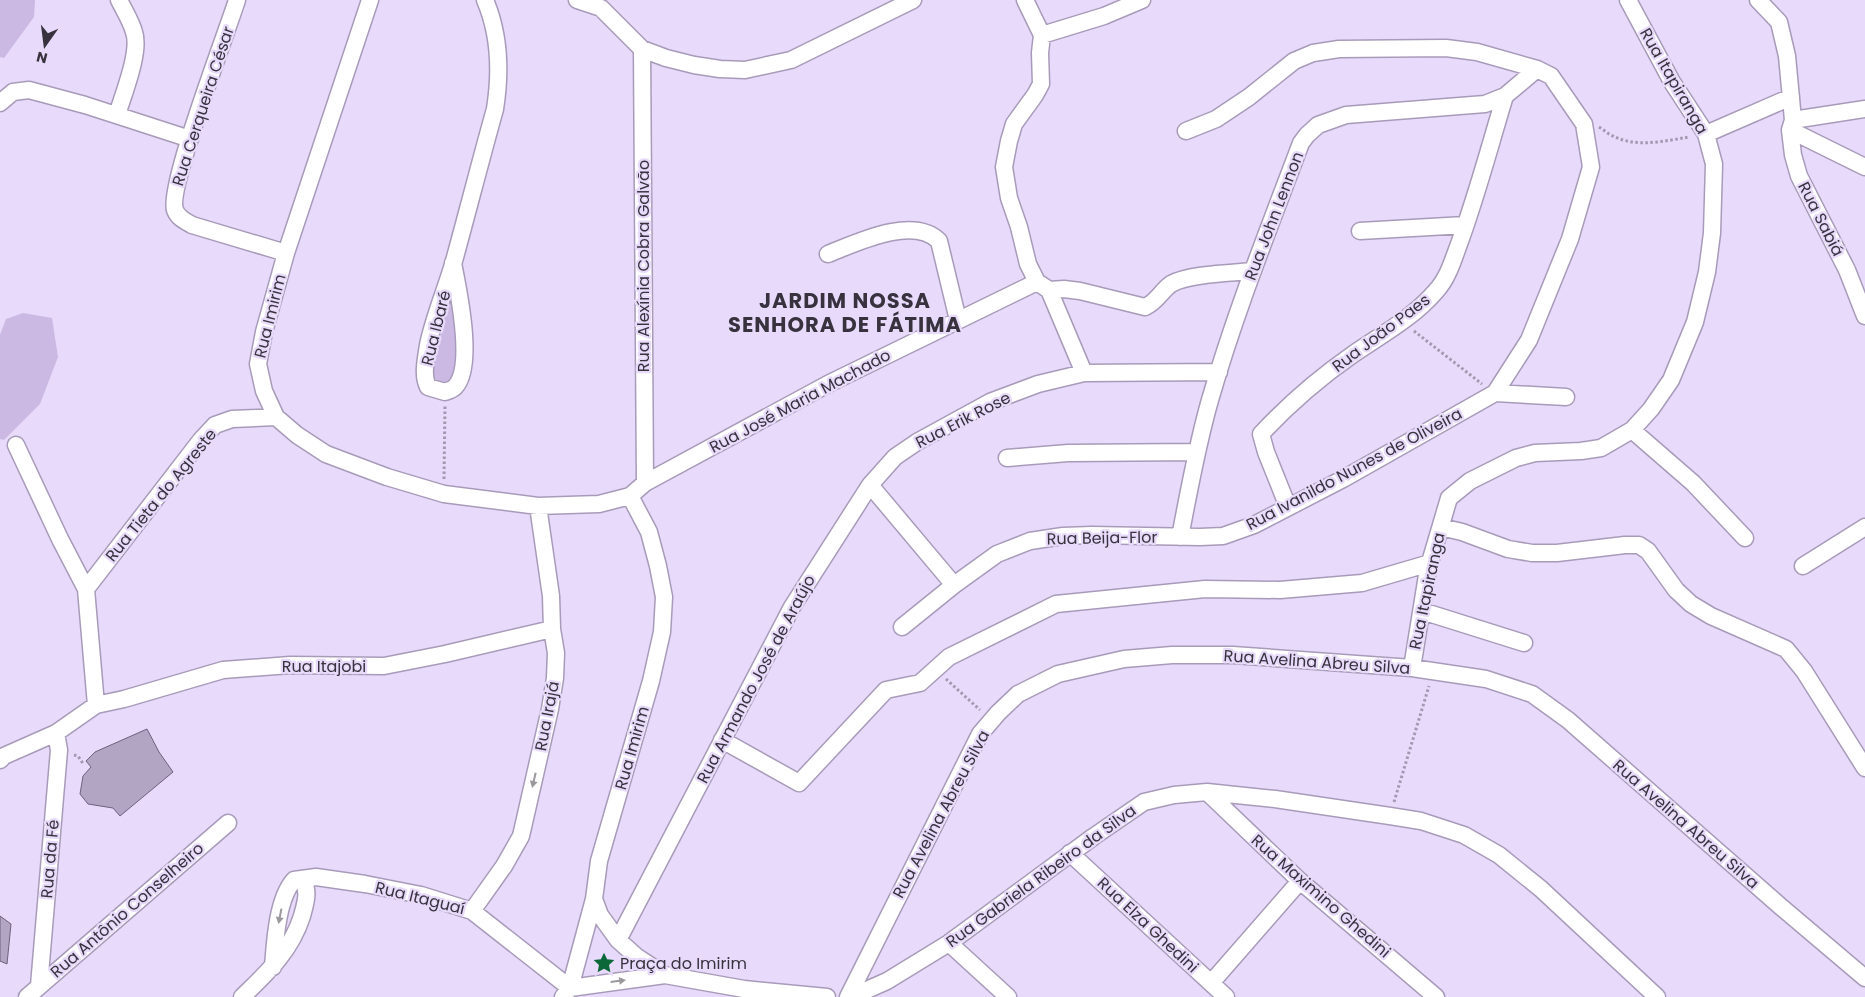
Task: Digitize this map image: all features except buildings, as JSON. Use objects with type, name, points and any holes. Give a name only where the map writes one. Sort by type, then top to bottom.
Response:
[{"type":"street","points":[[117,115],[135,54],[136,42],[135,32],[119,0]]},
{"type":"street","name":"Rua Cerqueira César","points":[[237,0],[190,139],[174,196],[174,209],[179,218],[192,225],[286,253]]},
{"type":"street","name":"Rua Imirim","points":[[370,0],[286,253],[264,332],[258,364],[264,391],[276,417],[297,435],[326,454],[387,477],[444,494],[538,506],[598,504],[630,496],[645,483]]},
{"type":"street","name":"Rua Ibaré","points":[[453,263],[465,342],[461,377],[455,387],[445,392],[428,387],[425,380],[428,345],[453,263],[495,108],[499,84],[499,52],[492,17],[485,0]]},
{"type":"street","points":[[577,0],[607,4],[642,49],[666,58],[720,69],[745,70],[791,60],[913,0]]},
{"type":"street","points":[[1025,0],[1042,35],[1040,53],[1041,84],[1014,124],[1008,141],[1004,167],[1009,198],[1019,226],[1028,264],[1043,286],[1084,373]]},
{"type":"street","points":[[1042,35],[1104,16],[1142,0]]},
{"type":"street","name":"Rua Itapiranga","points":[[1412,668],[1430,563],[1449,498],[1470,481],[1516,458],[1535,453],[1601,448],[1632,430],[1651,409],[1671,380],[1695,322],[1708,272],[1712,233],[1714,164],[1706,134],[1672,82],[1628,0]]},
{"type":"street","points":[[1758,0],[1779,22]]},
{"type":"street","name":"Rua Sabiá","points":[[1778,0],[1779,22],[1787,56],[1791,97],[1793,155],[1799,176],[1847,270],[1865,316]]},
{"type":"street","points":[[1186,131],[1216,119],[1249,97],[1294,61],[1313,53],[1339,49],[1446,48],[1477,52],[1537,69],[1551,76],[1584,124],[1591,167],[1570,239],[1529,340],[1495,393],[1566,397]]},
{"type":"street","name":"Rua Alexínia Cobra Galvão","points":[[642,49],[645,483]]},
{"type":"street","name":"Rua John Lennon","points":[[1180,537],[1197,452],[1219,372],[1253,271],[1302,143],[1307,135],[1318,125],[1346,115],[1485,104],[1505,96],[1537,69]]},
{"type":"street","points":[[0,103],[13,92],[29,90],[117,115],[190,139]]},
{"type":"street","name":"Rua João Paes","points":[[1288,507],[1263,446],[1261,434],[1310,387],[1350,356],[1421,307],[1438,290],[1448,271],[1466,225],[1505,96]]},
{"type":"street","points":[[1706,134],[1791,97]]},
{"type":"street","points":[[1792,125],[1865,109]]},
{"type":"street","points":[[1792,125],[1865,167]]},
{"type":"street","points":[[1360,231],[1466,225]]},
{"type":"street","points":[[828,254],[881,233],[916,231],[934,236],[939,241],[958,320]]},
{"type":"street","points":[[1043,286],[1080,291],[1145,307],[1152,305],[1172,284],[1188,278],[1253,271]]},
{"type":"street","name":"Rua José Maria Machado","points":[[645,483],[828,384],[958,320],[1043,286]]},
{"type":"street","name":"Rua Erik Rose","points":[[870,485],[895,457],[917,442],[990,402],[1038,384],[1084,373],[1219,372]]},
{"type":"street","name":"Rua Ivanildo Nunes de Oliveira","points":[[1180,537],[1223,536],[1254,525],[1343,479],[1495,393]]},
{"type":"street","name":"Rua Tieta do Agreste","points":[[86,589],[201,440],[215,425],[232,420],[276,417]]},
{"type":"street","points":[[1632,430],[1693,483],[1745,538]]},
{"type":"street","points":[[0,760],[4,756],[56,733],[96,705],[86,589],[60,540],[16,445]]},
{"type":"street","points":[[1007,458],[1068,454],[1197,452]]},
{"type":"street","points":[[870,485],[954,585]]},
{"type":"street","name":"Rua Armando José de Araújo","points":[[618,940],[792,607],[870,485]]},
{"type":"street","name":"Rua Imirim","points":[[567,992],[594,898],[599,862],[651,681],[662,632],[664,597],[658,566],[649,532],[630,496]]},
{"type":"street","name":"Rua Irajá","points":[[472,911],[504,866],[521,836],[550,709],[555,678],[556,653],[552,629],[551,596],[538,506]]},
{"type":"street","points":[[1440,526],[1462,532],[1508,550],[1557,553],[1625,545],[1638,546],[1648,551],[1676,590],[1691,604],[1711,616],[1786,649],[1804,671],[1865,768]]},
{"type":"street","points":[[1803,566],[1865,527]]},
{"type":"street","name":"Rua Beija-Flor","points":[[902,627],[954,585],[997,554],[1030,541],[1063,536],[1092,535],[1180,537]]},
{"type":"street","points":[[722,740],[798,784],[886,690],[920,683],[949,657],[1056,604],[1205,589],[1280,590],[1362,583],[1430,563]]},
{"type":"street","points":[[1422,611],[1524,643]]},
{"type":"street","name":"Rua Itajobi","points":[[96,705],[124,699],[222,670],[290,665],[384,666],[552,629]]},
{"type":"street","name":"Rua Avelina Abreu Silva","points":[[849,997],[980,734],[991,721],[1018,694],[1058,674],[1124,658],[1172,655],[1233,655],[1412,668],[1486,679],[1532,694],[1568,720],[1865,978]]},
{"type":"street","name":"Rua da Fé","points":[[39,986],[59,750],[56,733]]},
{"type":"street","name":"Rua Gabriela Ribeiro da Silva","points":[[849,997],[887,981],[950,943],[1070,853],[1144,802],[1174,795],[1207,792],[1275,799],[1421,821],[1464,835],[1499,855],[1541,889],[1657,997]]},
{"type":"street","name":"Rua Maximino Ghedini","points":[[1207,792],[1300,881],[1436,997]]},
{"type":"street","name":"Rua Antônio Conselheiro","points":[[27,997],[228,823]]},
{"type":"street","name":"Rua Elza Ghedini","points":[[1070,853],[1226,997]]},
{"type":"street","name":"Rua Itaguaí","points":[[303,878],[316,877],[421,894],[472,911],[567,992]]},
{"type":"street","points":[[242,997],[273,967],[284,954],[300,923],[308,890],[303,878],[294,880],[288,886],[284,896],[277,928],[273,967]]},
{"type":"street","points":[[1211,983],[1300,881]]},
{"type":"street","points":[[594,898],[600,915],[618,940],[637,957],[665,975],[746,993],[827,997]]},
{"type":"street","points":[[950,943],[1008,997]]},
{"type":"street","points":[[567,992],[665,975]]},
{"type":"path","points":[[1584,124],[1601,128],[1614,137],[1654,143],[1706,134]]},
{"type":"path","points":[[1401,322],[1495,393]]},
{"type":"path","points":[[444,494],[445,392]]},
{"type":"path","points":[[936,669],[991,721]]},
{"type":"path","points":[[1390,816],[1433,671]]},
{"type":"path","points":[[78,756],[84,765]]},
{"type":"shaded area","points":[[0,0],[35,0],[34,17],[4,58],[0,57]]},
{"type":"shaded area","points":[[451,291],[458,335],[459,357],[452,383],[440,384],[434,378],[434,361]]},
{"type":"shaded area","points":[[23,313],[52,318],[58,357],[40,404],[4,440],[0,439],[0,335],[6,319]]},
{"type":"place","name":"Praça do Imirim","points":[[604,963]]},
{"type":"district","name":"JARDIM NOSSA SENHORA DE FÁTIMA","points":[[845,312]]}]
